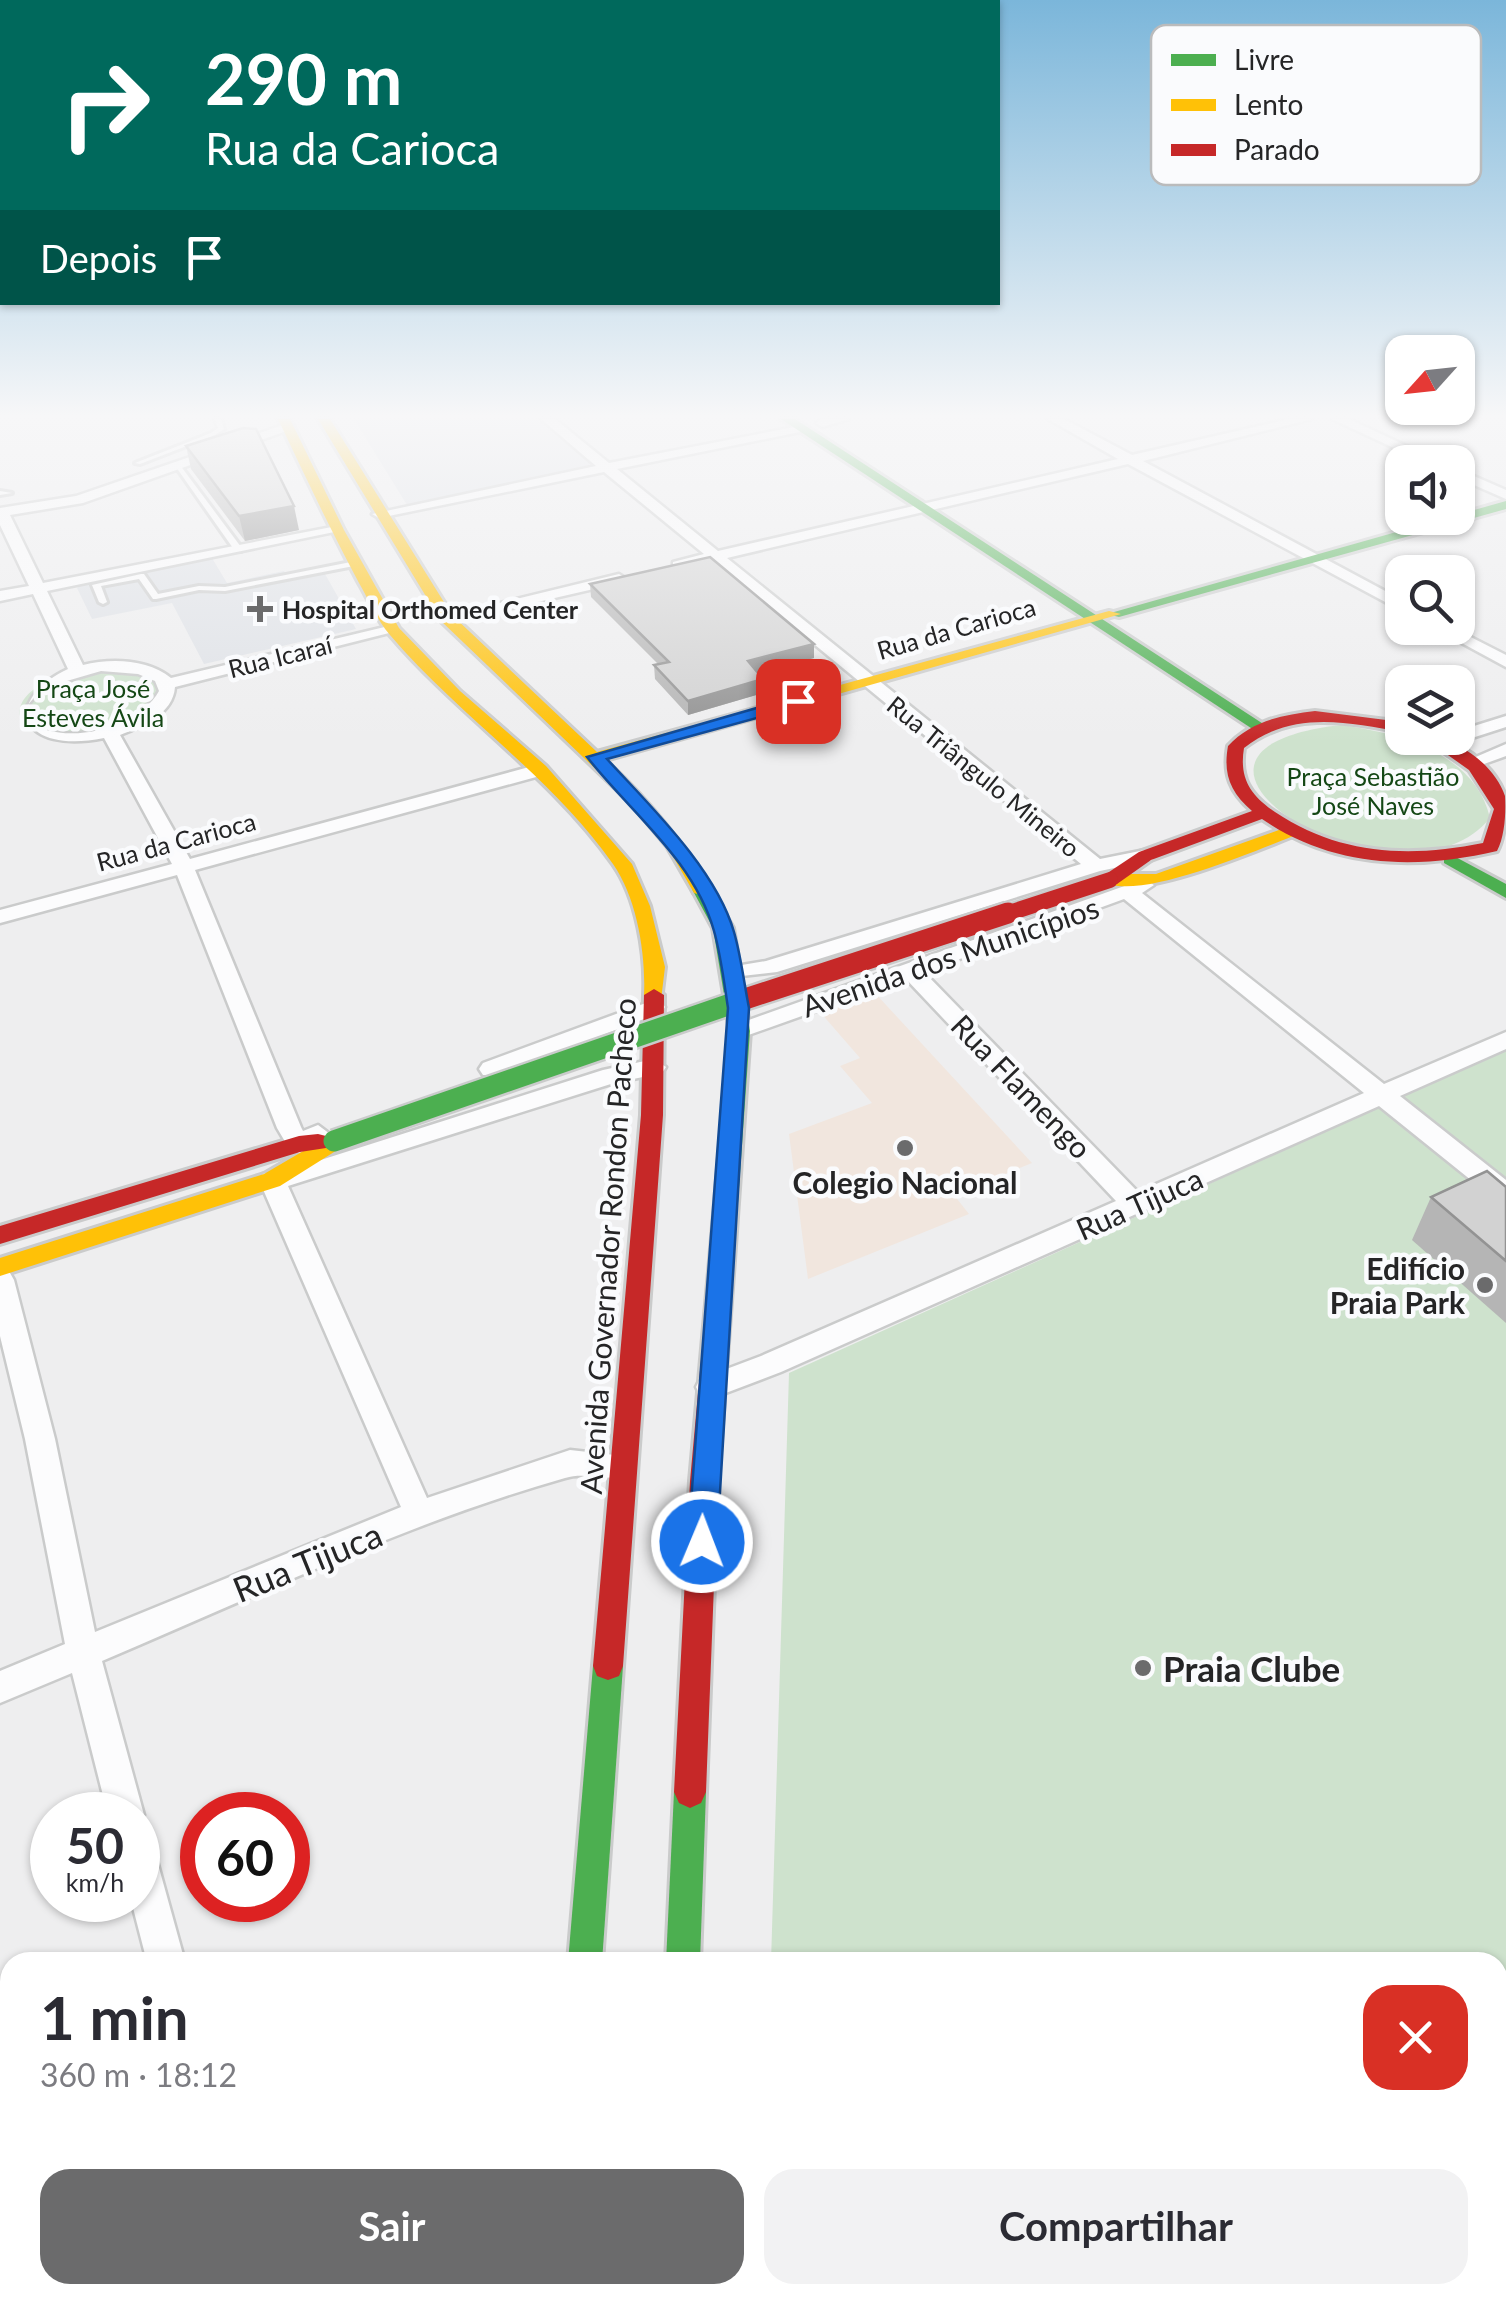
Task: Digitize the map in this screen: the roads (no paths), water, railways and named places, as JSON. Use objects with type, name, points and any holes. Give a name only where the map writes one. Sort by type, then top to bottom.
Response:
[{"type":"street","points":[[7,526],[77,670]]},
{"type":"street","name":"Avenida Governador Rondon Pacheco","points":[[335,526],[393,630],[454,694],[540,770],[623,864],[641,906],[655,967],[654,1066],[587,1952]]},
{"type":"street","points":[[387,526],[446,618],[637,799],[690,867],[724,928],[740,1031],[710,1387],[683,1952]]},
{"type":"street","name":"Rua Triângulo Mineiro","points":[[679,526],[867,682],[1506,1194]]},
{"type":"street","points":[[660,570],[840,526]]},
{"type":"street","points":[[966,526],[1102,614],[1260,727]]},
{"type":"street","points":[[1254,526],[1385,597]]},
{"type":"street","name":"Rua da Carioca","points":[[596,757],[1425,526]]},
{"type":"street","points":[[0,596],[337,530]]},
{"type":"street","points":[[446,618],[641,574]]},
{"type":"street","points":[[1102,614],[1286,719]]},
{"type":"street","name":"Rua Icaraí","points":[[167,684],[393,630]]},
{"type":"street","points":[[1475,645],[1503,659]]},
{"type":"street","points":[[100,666],[143,669],[167,684],[169,694],[164,705],[151,716],[110,734],[86,738],[42,735],[9,721],[24,697],[37,686],[77,670],[100,666]]},
{"type":"street","points":[[1385,724],[1348,716],[1286,719],[1260,727],[1242,739],[1232,753],[1230,770],[1237,788],[1263,813],[1290,831],[1338,851],[1394,859],[1450,859],[1498,852],[1503,809],[1488,778],[1462,755]]},
{"type":"street","points":[[1475,730],[1506,721]]},
{"type":"street","points":[[110,734],[184,868],[289,1128],[299,1144]]},
{"type":"street","points":[[1473,762],[1506,750]]},
{"type":"street","name":"Rua da Carioca","points":[[0,917],[540,770]]},
{"type":"street","name":"Avenida dos Municípios","points":[[740,1031],[908,968],[1112,879],[1146,856],[1263,813]]},
{"type":"street","name":"Avenida dos Municípios","points":[[732,973],[769,968],[818,952],[1112,879],[1158,879],[1290,831]]},
{"type":"street","points":[[1450,859],[1506,892]]},
{"type":"street","points":[[272,1180],[334,1141],[699,1014],[1112,879]]},
{"type":"street","points":[[818,952],[806,973],[822,989],[849,990]]},
{"type":"street","name":"Rua Flamengo","points":[[908,968],[1135,1206]]},
{"type":"street","points":[[0,1235],[299,1144],[344,1121],[654,1007]]},
{"type":"street","name":"Rua Tijuca","points":[[710,1387],[1135,1206],[1506,1040]]},
{"type":"street","points":[[524,1057],[556,1056],[572,1065],[574,1078],[553,1094]]},
{"type":"street","points":[[0,1267],[272,1180],[306,1174],[553,1094],[654,1066]]},
{"type":"street","points":[[299,1144],[334,1141]]},
{"type":"street","points":[[272,1180],[419,1514]]},
{"type":"street","points":[[0,1280],[40,1439],[83,1654],[120,1792]]},
{"type":"street","name":"Rua Tijuca","points":[[0,1687],[419,1514],[570,1463],[622,1466]]},
{"type":"street","points":[[155,1922],[163,1952]]},
{"type":"lane","points":[[222,526],[238,548]]},
{"type":"lane","points":[[103,602],[96,585],[141,576],[156,598],[199,588],[225,589],[356,563]]},
{"type":"place","name":"Hospital Orthomed Center","points":[[260,609]]},
{"type":"place","name":"Colegio Nacional","points":[[905,1148]]},
{"type":"place","name":"Edifício Praia Park","points":[[1485,1285]]},
{"type":"place","name":"Praia Clube","points":[[1143,1668]]},
{"type":"park label","name":"Praça José Esteves Ávila","points":[[93,702]]},
{"type":"park label","name":"Praça Sebastião José Naves","points":[[1373,790]]}]
